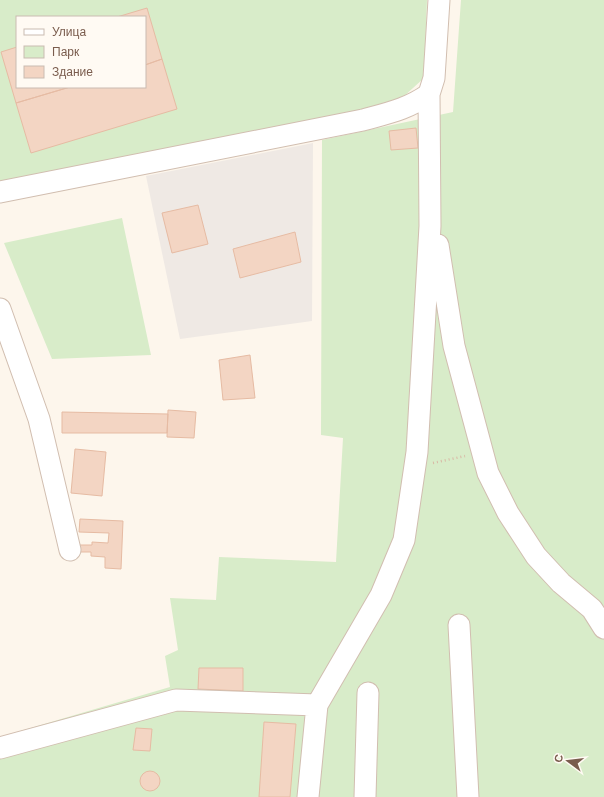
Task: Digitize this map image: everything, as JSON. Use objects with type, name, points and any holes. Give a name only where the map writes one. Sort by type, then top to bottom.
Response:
[{"type":"street","points":[[308,797],[318,705],[381,595],[404,540],[417,452],[430,226],[429,94],[434,78],[439,0]]},
{"type":"street","points":[[0,192],[198,159],[363,120],[403,109],[429,94]]},
{"type":"street","points":[[430,226],[438,245],[454,346],[488,473],[508,513],[536,556],[561,583],[592,609],[604,628]]},
{"type":"street","points":[[0,309],[39,419],[70,550]]},
{"type":"street","points":[[459,625],[468,797]]},
{"type":"street","points":[[365,797],[368,693]]},
{"type":"street","points":[[0,748],[176,700],[318,705]]},
{"type":"path","points":[[415,467],[482,452]]},
{"type":"shaded area","points":[[313,143],[312,321],[180,339],[146,176]]},
{"type":"green space","points":[[0,0],[427,0],[424,78],[402,98],[378,108],[0,181]]},
{"type":"green space","points":[[461,0],[604,0],[604,797],[0,797],[0,737],[170,687],[165,656],[178,650],[170,598],[216,600],[219,557],[336,562],[343,438],[321,435],[322,140],[453,112]]},
{"type":"green space","points":[[122,218],[151,355],[52,359],[4,243]]},
{"type":"building","points":[[147,8],[162,59],[146,65],[146,16],[120,16]]},
{"type":"building","points":[[16,47],[16,88],[67,88],[16,103],[1,52]]},
{"type":"building","points":[[162,59],[177,109],[31,153],[16,103],[67,88],[146,88],[146,65]]},
{"type":"building","points":[[416,128],[418,148],[391,150],[389,131]]},
{"type":"building","points":[[198,205],[208,244],[172,253],[162,213]]},
{"type":"building","points":[[295,232],[301,262],[240,278],[233,249]]},
{"type":"building","points":[[250,355],[255,398],[223,400],[219,360]]},
{"type":"building","points":[[168,410],[196,412],[194,438],[167,437]]},
{"type":"building","points":[[62,412],[168,414],[167,433],[62,433]]},
{"type":"building","points":[[75,449],[106,452],[102,496],[71,493]]},
{"type":"building","points":[[80,519],[123,521],[121,569],[105,568],[105,557],[91,556],[91,552],[78,552],[78,545],[92,545],[92,542],[108,543],[109,533],[79,532]]},
{"type":"building","points":[[199,668],[243,668],[243,691],[198,689]]},
{"type":"building","points":[[264,722],[296,724],[290,797],[259,797]]},
{"type":"building","points":[[136,728],[152,729],[150,751],[133,750]]},
{"type":"building","points":[[150,771],[157,774],[160,781],[157,788],[150,791],[143,788],[140,781],[143,774]]}]
